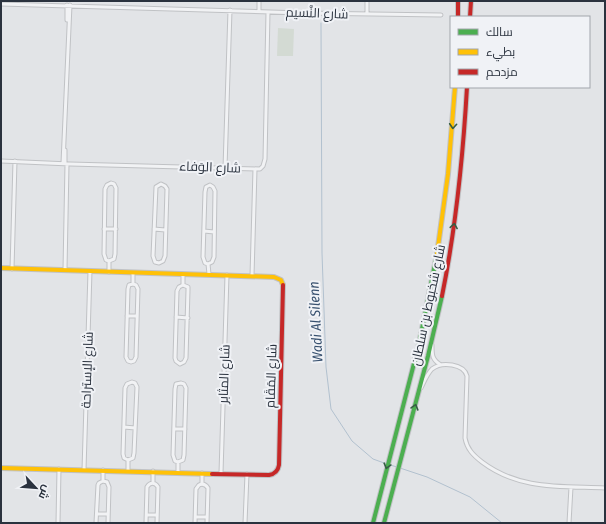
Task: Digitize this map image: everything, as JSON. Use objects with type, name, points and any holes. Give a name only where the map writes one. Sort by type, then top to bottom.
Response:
[{"type":"main road","points":[[458,1],[458,16]]},
{"type":"main road","points":[[470,16],[471,1]]},
{"type":"main road","name":"شارع شخبوط بن سلطان","points":[[373,523],[425,318],[439,244],[450,162],[455,88]]},
{"type":"main road","name":"شارع شخبوط بن سلطان","points":[[384,523],[433,337],[450,256],[458,196],[467,88]]},
{"type":"main road","name":"شارع المَقَام","points":[[1,268],[274,277],[279,278],[284,285],[279,467],[276,472],[271,475],[1,468]]},
{"type":"street","points":[[259,11],[260,1]]},
{"type":"street","points":[[367,1],[367,14]]},
{"type":"street","name":"شارع النَّسيم","points":[[1,4],[25,2],[268,12],[441,16]]},
{"type":"street","points":[[65,270],[64,146],[70,4]]},
{"type":"street","points":[[225,168],[230,10]]},
{"type":"street","name":"شارع الوَفاء","points":[[1,161],[255,169],[262,167],[265,159],[268,12]]},
{"type":"street","points":[[12,268],[15,161]]},
{"type":"street","points":[[252,276],[255,169]]},
{"type":"street","points":[[111,183],[116,188],[116,229],[115,256],[109,261],[104,257],[105,189],[107,185],[111,183]]},
{"type":"street","points":[[161,184],[167,189],[166,230],[165,258],[159,263],[155,262],[153,256],[156,188],[161,184]]},
{"type":"street","points":[[208,264],[213,261],[215,191],[213,186],[206,187],[205,192],[203,257],[205,263],[208,264],[209,274]]},
{"type":"street","points":[[104,229],[116,229]]},
{"type":"street","points":[[154,229],[166,230]]},
{"type":"street","points":[[204,231],[214,232]]},
{"type":"street","points":[[109,261],[109,272]]},
{"type":"street","points":[[159,263],[159,273]]},
{"type":"street","name":"شارع الإستراحة","points":[[84,470],[90,271]]},
{"type":"street","points":[[133,273],[133,284]]},
{"type":"street","points":[[183,274],[183,285]]},
{"type":"street","name":"شارع المثابر","points":[[221,474],[227,275]]},
{"type":"street","points":[[133,284],[138,287],[136,358],[131,362],[128,361],[126,357],[127,316],[128,289],[129,285],[133,284]]},
{"type":"street","points":[[183,285],[188,289],[188,318],[186,360],[180,364],[175,358],[176,317],[178,289],[183,285]]},
{"type":"street","points":[[127,316],[137,316]]},
{"type":"street","points":[[176,317],[188,318]]},
{"type":"street","points":[[433,337],[433,358],[441,365]]},
{"type":"street","points":[[419,392],[430,371],[435,367],[441,365],[460,367],[467,374],[465,438],[467,447],[472,454],[498,472],[515,480],[532,484],[605,488]]},
{"type":"street","points":[[131,382],[135,383],[137,387],[134,455],[133,458],[128,460],[124,458],[123,455],[125,387],[126,384],[131,382]]},
{"type":"street","points":[[178,462],[184,457],[186,388],[184,384],[181,383],[178,383],[175,387],[173,455],[175,460],[178,462],[178,472]]},
{"type":"street","points":[[124,427],[135,428]]},
{"type":"street","points":[[174,429],[184,429]]},
{"type":"street","points":[[128,460],[128,471]]},
{"type":"street","points":[[58,523],[59,469]]},
{"type":"street","points":[[103,470],[103,481]]},
{"type":"street","points":[[153,471],[153,483]]},
{"type":"street","points":[[202,473],[202,484]]},
{"type":"street","points":[[245,523],[247,474]]},
{"type":"street","points":[[96,523],[98,485],[103,481]]},
{"type":"street","points":[[103,481],[108,485],[108,523]]},
{"type":"street","points":[[146,523],[148,487],[153,483]]},
{"type":"street","points":[[153,483],[158,487],[157,523]]},
{"type":"street","points":[[195,523],[196,489],[202,484]]},
{"type":"street","points":[[202,484],[206,485],[208,488],[207,523]]},
{"type":"street","points":[[569,523],[571,487]]},
{"type":"street","points":[[97,514],[108,514]]},
{"type":"street","points":[[147,515],[157,515]]},
{"type":"street","points":[[196,517],[207,517]]},
{"type":"shaded area","points":[[278,28],[294,29],[293,56],[277,56]]},
{"type":"waterway","name":"Wadi Al Silenn","points":[[321,23],[322,253],[326,367],[331,409],[352,441],[373,459],[387,464]]},
{"type":"waterway","name":"Wadi Al Silenn","points":[[390,465],[397,467]]},
{"type":"waterway","name":"Wadi Al Silenn","points":[[400,468],[427,477],[470,497],[502,523]]},
{"type":"traffic: fast","points":[[373,523],[419,344],[437,254]]},
{"type":"traffic: fast","points":[[384,523],[428,356],[442,296]]},
{"type":"traffic: slow","points":[[437,254],[448,174],[455,88]]},
{"type":"traffic: slow","points":[[1,268],[274,277],[281,280],[283,285]]},
{"type":"traffic: slow","points":[[1,468],[212,474]]},
{"type":"traffic: jam","points":[[458,1],[458,16]]},
{"type":"traffic: jam","points":[[470,16],[471,1]]},
{"type":"traffic: jam","points":[[442,296],[458,192],[467,88]]},
{"type":"traffic: jam","points":[[212,474],[269,475],[275,473],[278,469],[283,285]]}]
